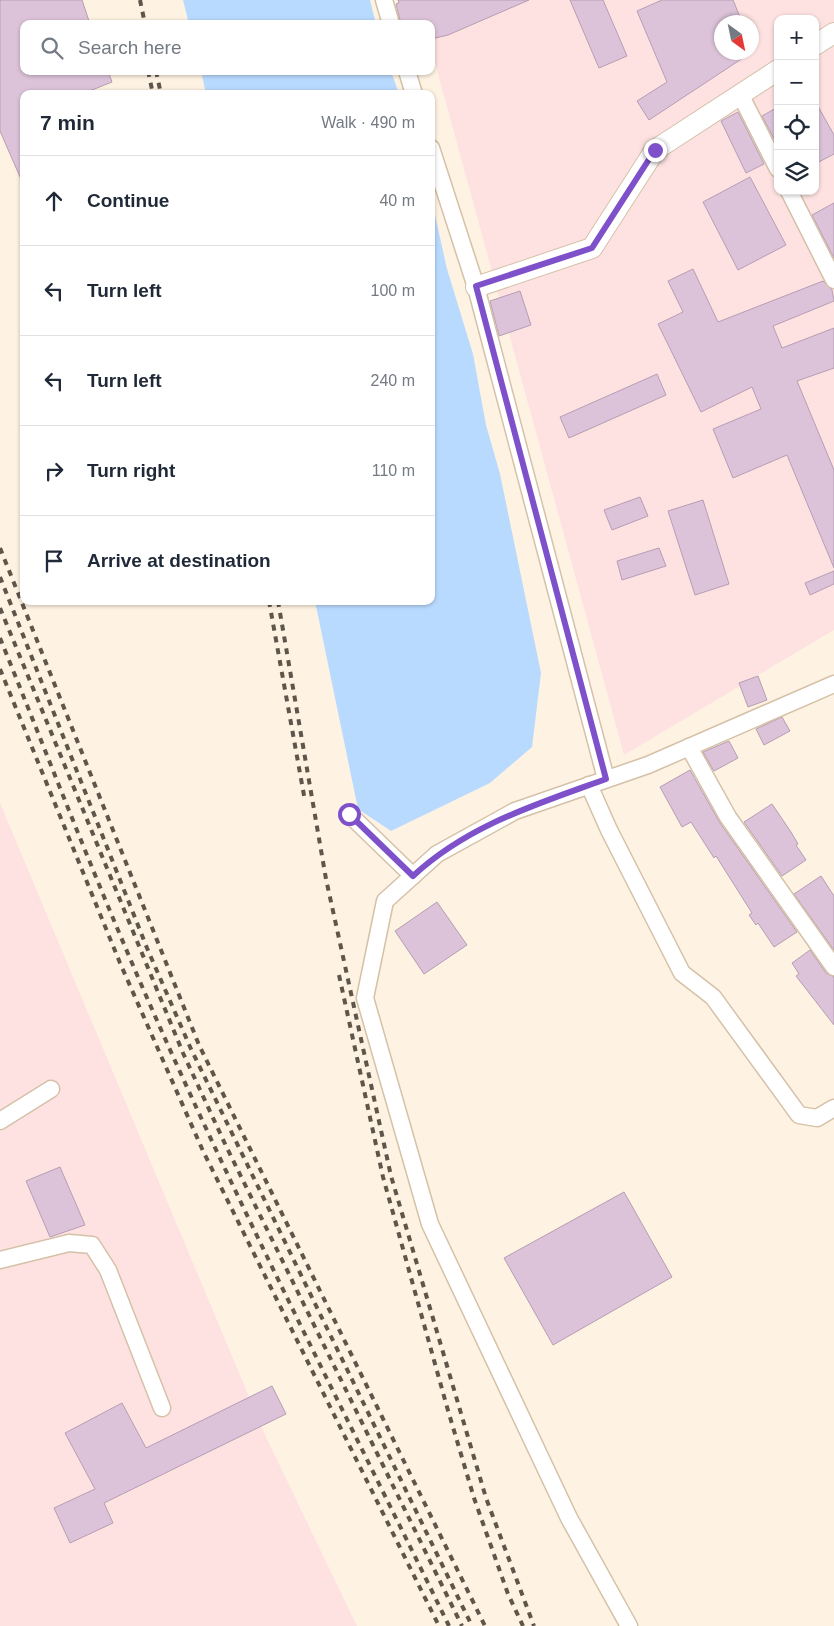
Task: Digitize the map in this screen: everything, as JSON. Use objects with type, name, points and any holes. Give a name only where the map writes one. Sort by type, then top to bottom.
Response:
[{"type":"street","points":[[384,0],[390,20]]},
{"type":"street","points":[[819,42],[834,33]]},
{"type":"street","points":[[476,286],[592,248],[655,150],[774,73]]},
{"type":"street","points":[[408,75],[413,90]]},
{"type":"street","points":[[740,94],[774,161]]},
{"type":"street","points":[[435,160],[476,286],[606,779]]},
{"type":"street","points":[[791,195],[834,280]]},
{"type":"street","points":[[629,1626],[569,1518],[430,1224],[365,998],[385,901],[437,854],[515,811],[689,747],[834,684]]},
{"type":"street","points":[[689,747],[728,817],[834,967]]},
{"type":"street","points":[[589,785],[613,838],[682,973],[713,997],[799,1115],[816,1118],[834,1108]]},
{"type":"street","points":[[349,814],[413,876]]},
{"type":"street","points":[[0,1121],[51,1089]]},
{"type":"street","points":[[0,1260],[69,1243],[92,1246],[108,1270],[162,1408]]},
{"type":"shaded area","points":[[418,0],[834,0],[834,630],[624,755],[435,63],[435,20],[429,20]]},
{"type":"shaded area","points":[[0,803],[266,1437],[357,1626],[0,1626]]},
{"type":"water","points":[[183,0],[370,0],[375,20],[188,20]]},
{"type":"water","points":[[202,75],[392,75],[398,90],[205,90]]},
{"type":"water","points":[[435,215],[447,269],[473,354],[486,425],[500,474],[541,673],[532,747],[490,783],[391,831],[358,809],[316,605],[435,605]]},
{"type":"building","points":[[0,0],[82,0],[89,20],[20,20],[20,75],[109,75],[112,82],[92,90],[20,90],[20,177],[0,131]]},
{"type":"building","points":[[398,0],[529,0],[448,35],[435,38],[435,20],[400,20],[396,4],[399,3]]},
{"type":"building","points":[[570,0],[603,0],[627,56],[599,68]]},
{"type":"building","points":[[662,0],[733,0],[739,15],[714,15],[714,60],[740,60],[649,120],[637,101],[667,82],[637,11]]},
{"type":"building","points":[[819,108],[834,135],[834,154],[819,162]]},
{"type":"building","points":[[774,109],[774,138],[762,116]]},
{"type":"building","points":[[738,112],[764,164],[746,173],[721,121]]},
{"type":"building","points":[[750,177],[786,245],[738,270],[703,202]]},
{"type":"building","points":[[834,203],[834,258],[812,215]]},
{"type":"building","points":[[693,269],[718,322],[823,281],[832,290],[834,301],[773,326],[782,348],[834,328],[834,368],[797,381],[834,470],[834,568],[787,455],[733,478],[713,429],[761,409],[752,387],[701,412],[658,324],[683,312],[668,281]]},
{"type":"building","points":[[520,291],[531,325],[499,336],[490,301]]},
{"type":"building","points":[[657,374],[666,395],[569,438],[560,417]]},
{"type":"building","points":[[640,497],[648,516],[612,530],[604,510]]},
{"type":"building","points":[[703,500],[729,584],[695,595],[668,511]]},
{"type":"building","points":[[659,548],[666,566],[622,580],[617,561]]},
{"type":"building","points":[[834,571],[834,584],[810,595],[805,583]]},
{"type":"building","points":[[758,676],[767,700],[748,707],[739,683]]},
{"type":"building","points":[[782,717],[790,731],[764,745],[756,729]]},
{"type":"building","points":[[729,741],[738,758],[714,771],[703,752]]},
{"type":"building","points":[[690,770],[720,823],[797,932],[774,947],[758,923],[756,925],[749,915],[752,913],[716,856],[714,858],[691,822],[682,827],[660,787]]},
{"type":"building","points":[[772,804],[791,832],[798,844],[796,845],[806,860],[782,876],[744,822]]},
{"type":"building","points":[[821,876],[834,896],[834,950],[794,894]]},
{"type":"building","points":[[437,902],[467,945],[424,974],[395,931]]},
{"type":"building","points":[[810,950],[826,973],[834,977],[834,1025],[796,976],[799,974],[792,963]]},
{"type":"building","points":[[60,1167],[85,1225],[50,1237],[26,1181]]},
{"type":"building","points":[[624,1192],[672,1277],[553,1345],[504,1258]]},
{"type":"building","points":[[272,1386],[286,1414],[104,1503],[113,1523],[70,1543],[54,1508],[95,1489],[65,1433],[122,1403],[146,1448]]},
{"type":"railway","points":[[140,0],[144,20]]},
{"type":"railway","points":[[149,75],[152,90]]},
{"type":"railway","points":[[157,75],[160,90]]},
{"type":"railway","points":[[0,548],[20,598]]},
{"type":"railway","points":[[0,577],[147,948],[191,1049],[472,1626]]},
{"type":"railway","points":[[23,605],[199,1045],[485,1626]]},
{"type":"railway","points":[[270,605],[305,801]]},
{"type":"railway","points":[[279,605],[326,879],[391,1176],[486,1498],[534,1626]]},
{"type":"railway","points":[[0,608],[183,1053],[226,1146],[462,1626]]},
{"type":"railway","points":[[0,638],[96,877],[166,1041],[244,1210],[449,1626]]},
{"type":"railway","points":[[0,669],[120,963],[203,1151],[439,1626]]},
{"type":"railway","points":[[339,975],[383,1177],[447,1407],[474,1498],[508,1594],[523,1626]]},
{"type":"route","points":[[349,814],[413,876],[437,854],[515,811],[606,779],[476,286],[592,248],[655,150]]}]
